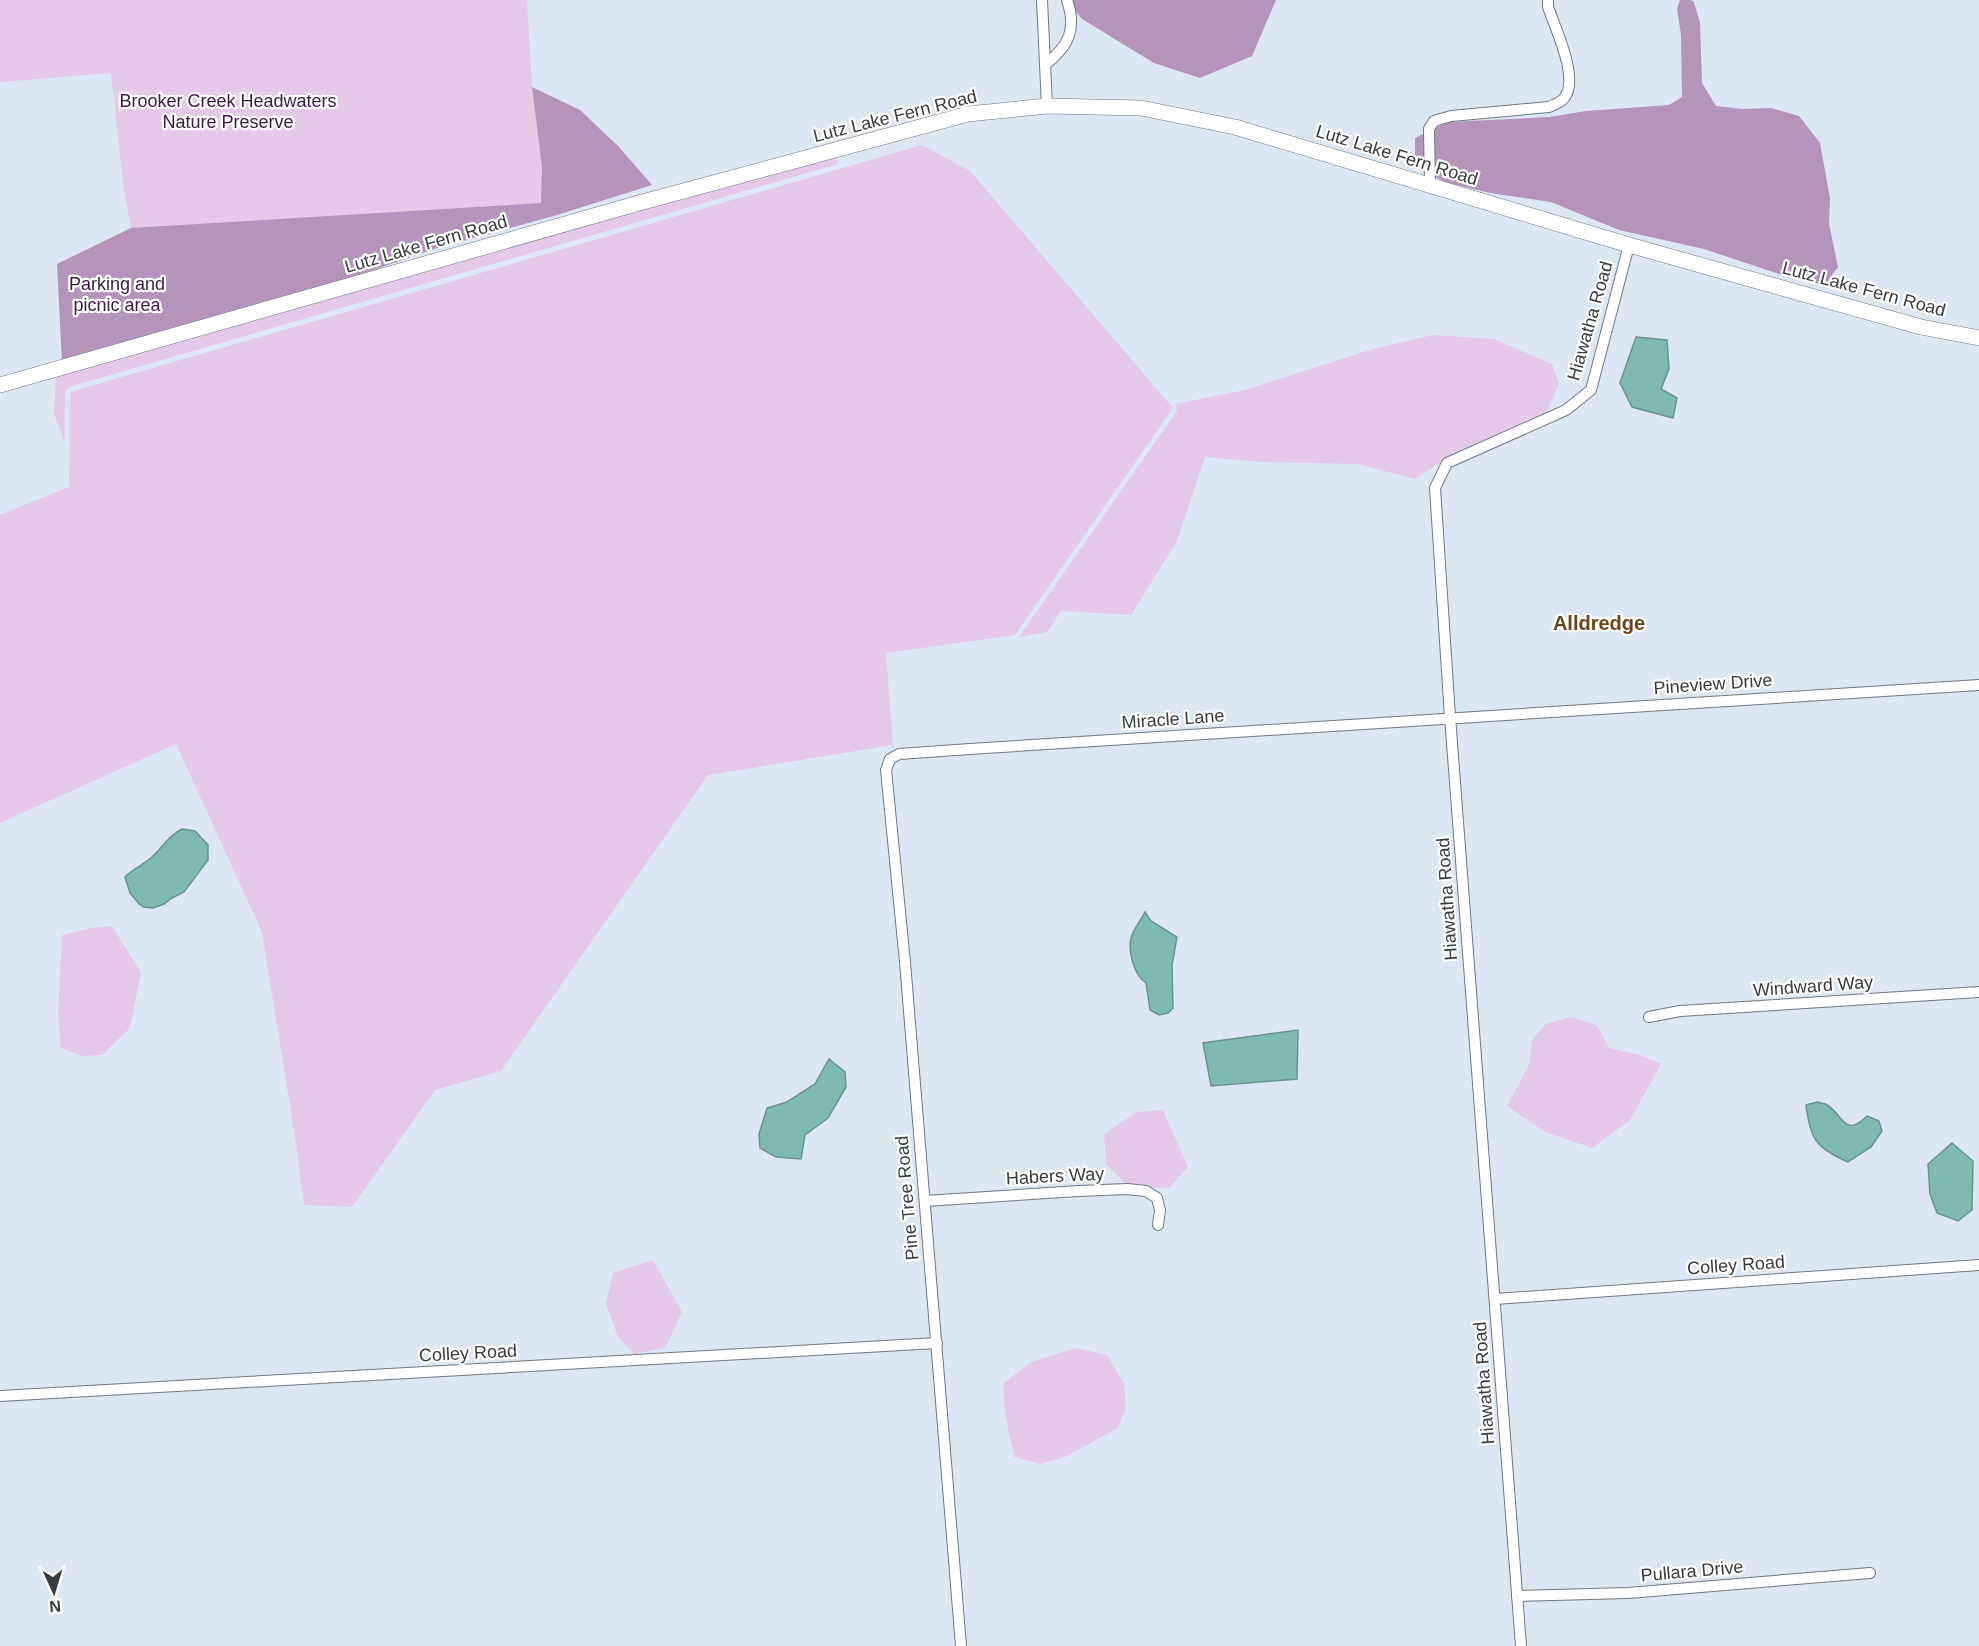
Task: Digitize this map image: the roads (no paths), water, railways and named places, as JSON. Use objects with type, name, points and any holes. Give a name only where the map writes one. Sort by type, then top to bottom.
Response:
[{"type":"main road","name":"Lutz Lake Fern Road","points":[[0,385],[639,203],[968,114],[1047,106],[1141,108],[1235,127],[1629,245],[1921,327],[1979,338]]},
{"type":"street","points":[[1042,0],[1047,106]]},
{"type":"street","points":[[1045,65],[1067,42],[1073,17],[1067,0]]},
{"type":"street","points":[[1430,185],[1429,129],[1434,122],[1451,116],[1549,107],[1559,103],[1565,97],[1570,77],[1548,7],[1548,0]]},
{"type":"street","name":"Hiawatha Road","points":[[1521,1646],[1450,717],[1435,488],[1447,463],[1566,410],[1591,390],[1629,245]]},
{"type":"street","name":"Pineview Drive","points":[[1450,717],[1979,684]]},
{"type":"street","name":"Miracle Lane","points":[[899,754],[1450,717]]},
{"type":"street","name":"Pine Tree Road","points":[[899,754],[891,759],[886,770],[904,952],[961,1646]]},
{"type":"street","name":"Windward Way","points":[[1649,1017],[1680,1011],[1979,992]]},
{"type":"street","name":"Habers Way","points":[[925,1201],[1127,1189],[1146,1191],[1157,1198],[1160,1210],[1158,1225]]},
{"type":"street","name":"Colley Road","points":[[1494,1299],[1979,1265]]},
{"type":"street","name":"Colley Road","points":[[0,1396],[937,1343]]},
{"type":"street","name":"Pullara Drive","points":[[1517,1596],[1628,1593],[1870,1573]]},
{"type":"district","name":"Alldredge","points":[[1599,623]]},
{"type":"park label","name":"Brooker Creek Headwaters Nature Preserve","points":[[228,111]]},
{"type":"park label","name":"Parking and picnic area","points":[[117,294]]}]
